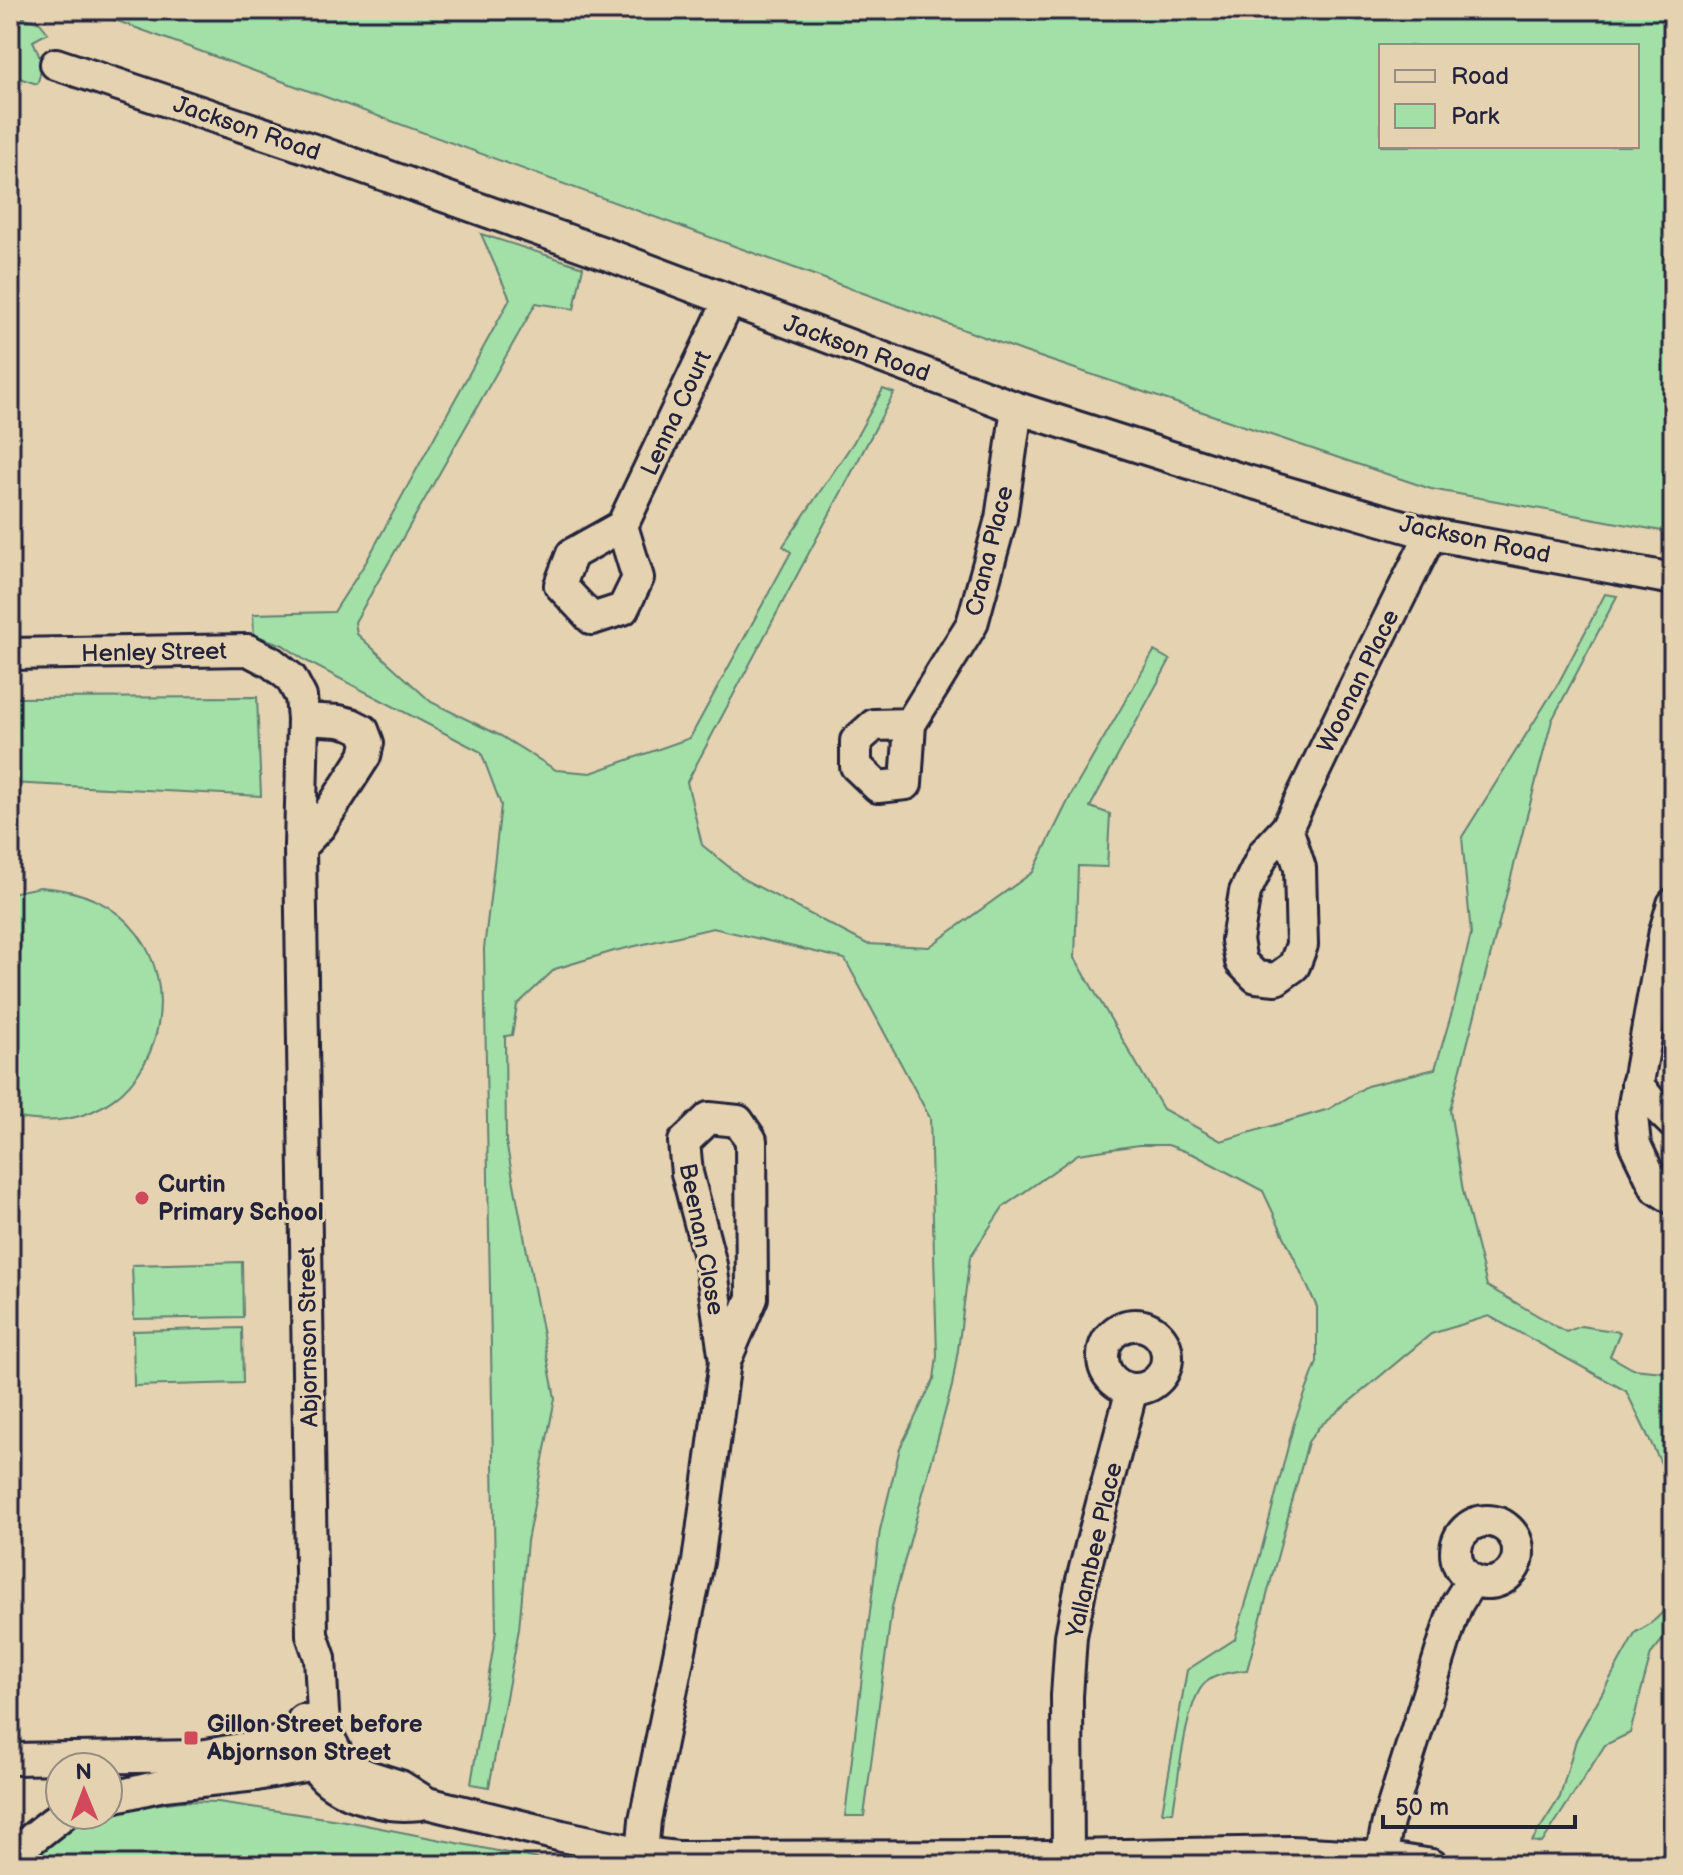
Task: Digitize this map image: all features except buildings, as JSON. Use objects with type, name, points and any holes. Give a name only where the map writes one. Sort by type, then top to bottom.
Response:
[{"type":"street","name":"Jackson Road","points":[[56,64],[350,163],[609,255],[1017,408],[1240,479],[1431,534],[1673,579]]},
{"type":"street","name":"Lenna Court","points":[[622,526],[729,301]]},
{"type":"street","name":"Crana Place","points":[[910,724],[972,624],[1001,519],[1017,408]]},
{"type":"street","name":"Woonan Place","points":[[1287,828],[1431,534]]},
{"type":"street","name":"Henley Street","points":[[10,654],[248,650],[271,662],[291,678]]},
{"type":"street","name":"Abjornson Street","points":[[291,678],[301,697],[303,719],[300,847],[312,1635],[304,1658],[321,1749]]},
{"type":"street","points":[[300,847],[320,826],[365,756],[368,743],[363,730],[351,724],[303,719]]},
{"type":"street","points":[[1673,904],[1665,931],[1632,1116],[1635,1145],[1656,1188],[1673,1199]]},
{"type":"street","points":[[1637,1084],[1673,1123]]},
{"type":"street","name":"Beenan Close","points":[[642,1853],[645,1820],[698,1562],[725,1361],[752,1298],[751,1140],[738,1121],[709,1118],[684,1142],[687,1173],[711,1265],[725,1361]]},
{"type":"street","name":"Yallambee Place","points":[[1068,1856],[1067,1696],[1071,1636],[1082,1580],[1132,1389]]},
{"type":"street","points":[[1381,1857],[1388,1822],[1451,1620],[1472,1580]]},
{"type":"street","points":[[124,1794],[164,1785],[256,1775],[321,1749]]},
{"type":"street","points":[[10,1759],[200,1756],[321,1749],[354,1770],[400,1786],[427,1803],[562,1836],[677,1857],[1291,1852],[1381,1857],[1432,1865]]},
{"type":"street","points":[[10,1850],[24,1845],[44,1829]]},
{"type":"green space","points":[[105,10],[1673,10],[1673,533],[1431,489],[1025,352],[109,18]]},
{"type":"green space","points":[[10,13],[40,23],[48,33],[33,41],[41,62],[37,84],[10,75]]},
{"type":"green space","points":[[481,234],[583,267],[574,309],[536,303],[355,622],[357,634],[431,702],[501,736],[556,770],[591,773],[690,738],[791,552],[783,546],[853,443],[883,389],[894,393],[687,782],[702,845],[745,880],[867,944],[929,947],[1033,872],[1071,795],[1154,651],[1170,660],[1090,807],[1110,814],[1107,867],[1078,866],[1075,958],[1163,1109],[1221,1141],[1329,1109],[1367,1086],[1435,1069],[1471,934],[1462,837],[1559,682],[1605,594],[1617,596],[1552,720],[1450,1110],[1463,1191],[1487,1286],[1566,1332],[1581,1326],[1620,1332],[1610,1356],[1633,1369],[1673,1373],[1673,1488],[1626,1391],[1489,1316],[1431,1334],[1319,1427],[1308,1442],[1247,1670],[1214,1677],[1198,1693],[1187,1725],[1173,1812],[1162,1812],[1187,1670],[1235,1639],[1294,1423],[1317,1362],[1317,1307],[1263,1191],[1195,1155],[1168,1145],[1139,1145],[1078,1154],[1003,1207],[970,1257],[952,1386],[892,1607],[864,1816],[845,1816],[880,1530],[900,1448],[934,1379],[937,1356],[930,1118],[845,959],[713,928],[614,951],[555,969],[517,1005],[512,1035],[505,1036],[506,1142],[555,1398],[527,1541],[519,1629],[489,1787],[471,1784],[496,1631],[484,949],[501,805],[481,752],[306,661],[283,645],[254,635],[253,614],[334,612],[366,562],[510,299]]},
{"type":"green space","points":[[257,697],[261,796],[10,783],[10,698]]},
{"type":"green space","points":[[40,887],[99,902],[137,934],[157,976],[158,1022],[143,1065],[113,1100],[68,1119],[10,1116],[10,893]]},
{"type":"green space","points":[[242,1262],[243,1317],[134,1319],[132,1265]]},
{"type":"green space","points":[[242,1328],[243,1383],[134,1386],[133,1331]]},
{"type":"green space","points":[[1673,1591],[1673,1627],[1651,1654],[1630,1733],[1605,1745],[1542,1843],[1532,1841],[1560,1797],[1576,1740],[1636,1632],[1660,1616]]},
{"type":"green space","points":[[182,1801],[218,1802],[345,1821],[569,1865],[22,1865],[66,1831],[124,1831],[124,1811]]},
{"type":"place","name":"Curtin Primary School","points":[[142,1198]]},
{"type":"place","name":"Gillon Street before Abjornson Street","points":[[191,1738]]}]
